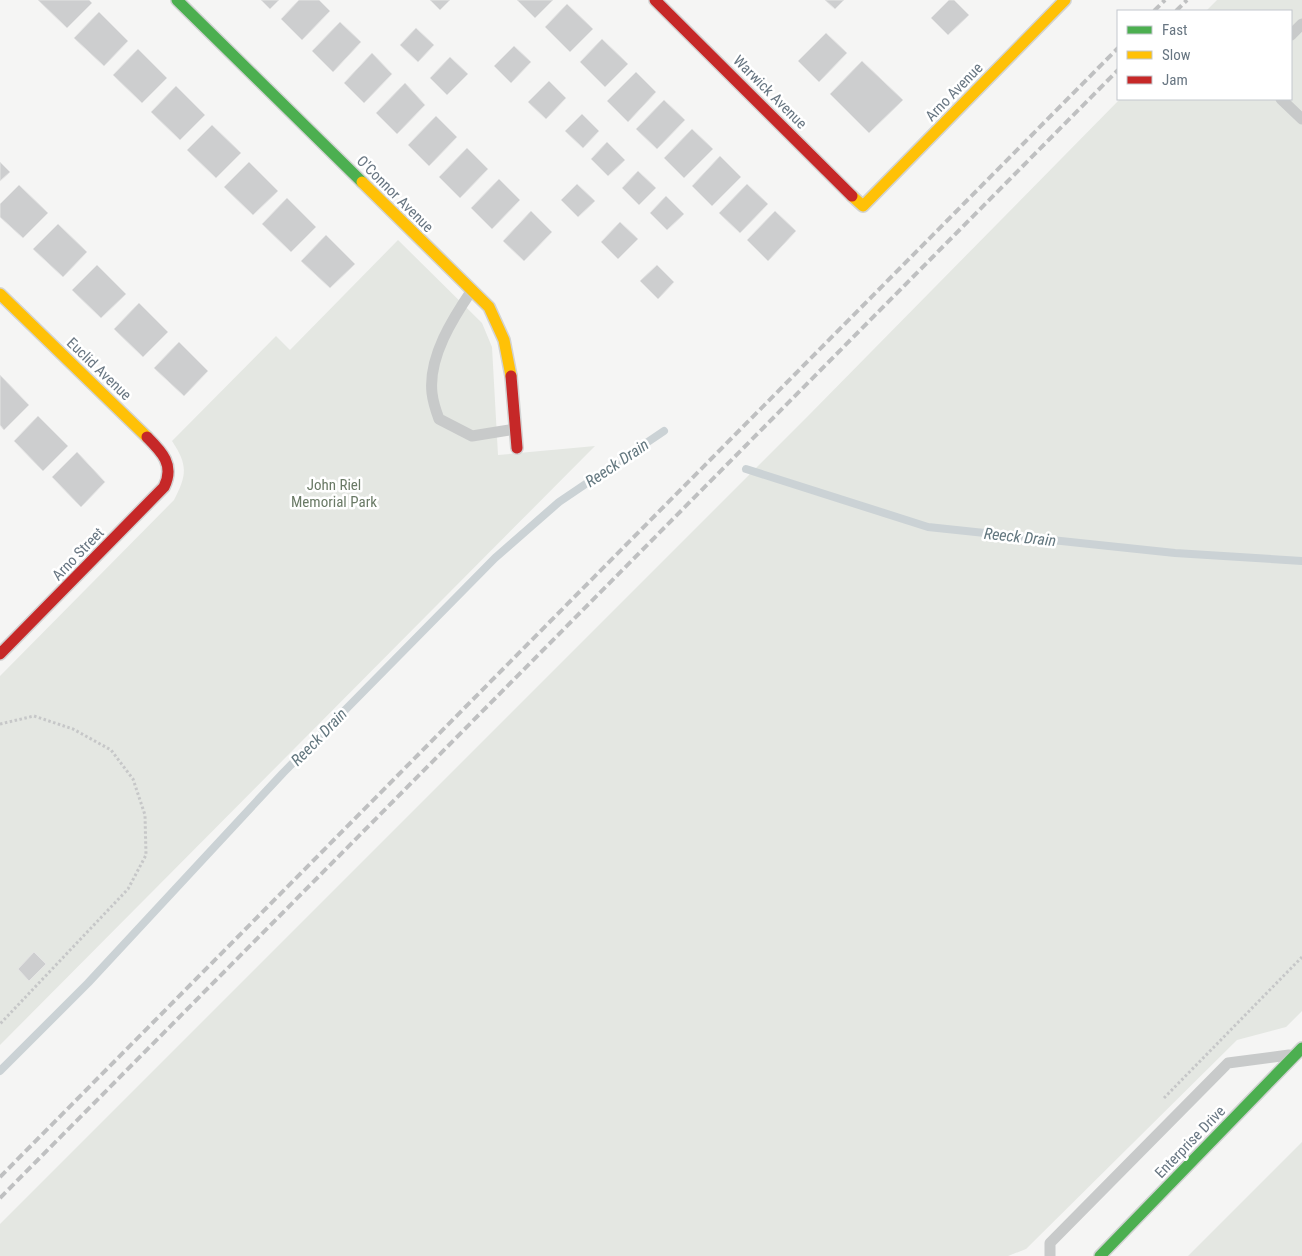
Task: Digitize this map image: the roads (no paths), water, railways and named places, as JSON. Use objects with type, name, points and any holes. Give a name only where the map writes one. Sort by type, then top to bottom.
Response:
[{"type":"street","name":"O'Connor Avenue","points":[[177,0],[489,307],[500,323],[507,345],[517,448]]},
{"type":"street","name":"Warwick Avenue","points":[[655,0],[863,206]]},
{"type":"street","name":"Arno Avenue","points":[[863,206],[1066,0]]},
{"type":"street","name":"Euclid Avenue","points":[[0,294],[164,453],[169,462],[170,470]]},
{"type":"street","name":"Arno Street","points":[[0,654],[164,487],[170,477],[170,470]]},
{"type":"street","name":"Enterprise Drive","points":[[1100,1256],[1299,1051]]},
{"type":"lane","points":[[1292,34],[1302,24]]},
{"type":"lane","points":[[1281,100],[1302,119]]},
{"type":"lane","points":[[472,290],[453,318],[436,354],[432,392],[439,419],[472,436],[515,429]]},
{"type":"lane","points":[[1050,1256],[1050,1243],[1228,1063],[1299,1051]]},
{"type":"waterway","name":"Reeck Drain","points":[[0,1071],[88,983],[283,773],[495,558],[559,502],[664,431]]},
{"type":"waterway","name":"Reeck Drain","points":[[746,469],[928,527],[1175,553],[1302,561]]},
{"type":"railway","points":[[1155,10],[1165,0]]},
{"type":"railway","points":[[1177,10],[1187,0]]},
{"type":"railway","points":[[0,1177],[1117,49]]},
{"type":"railway","points":[[0,1198],[1117,71]]},
{"type":"park label","name":"John Riel Memorial Park","points":[[334,494]]}]
